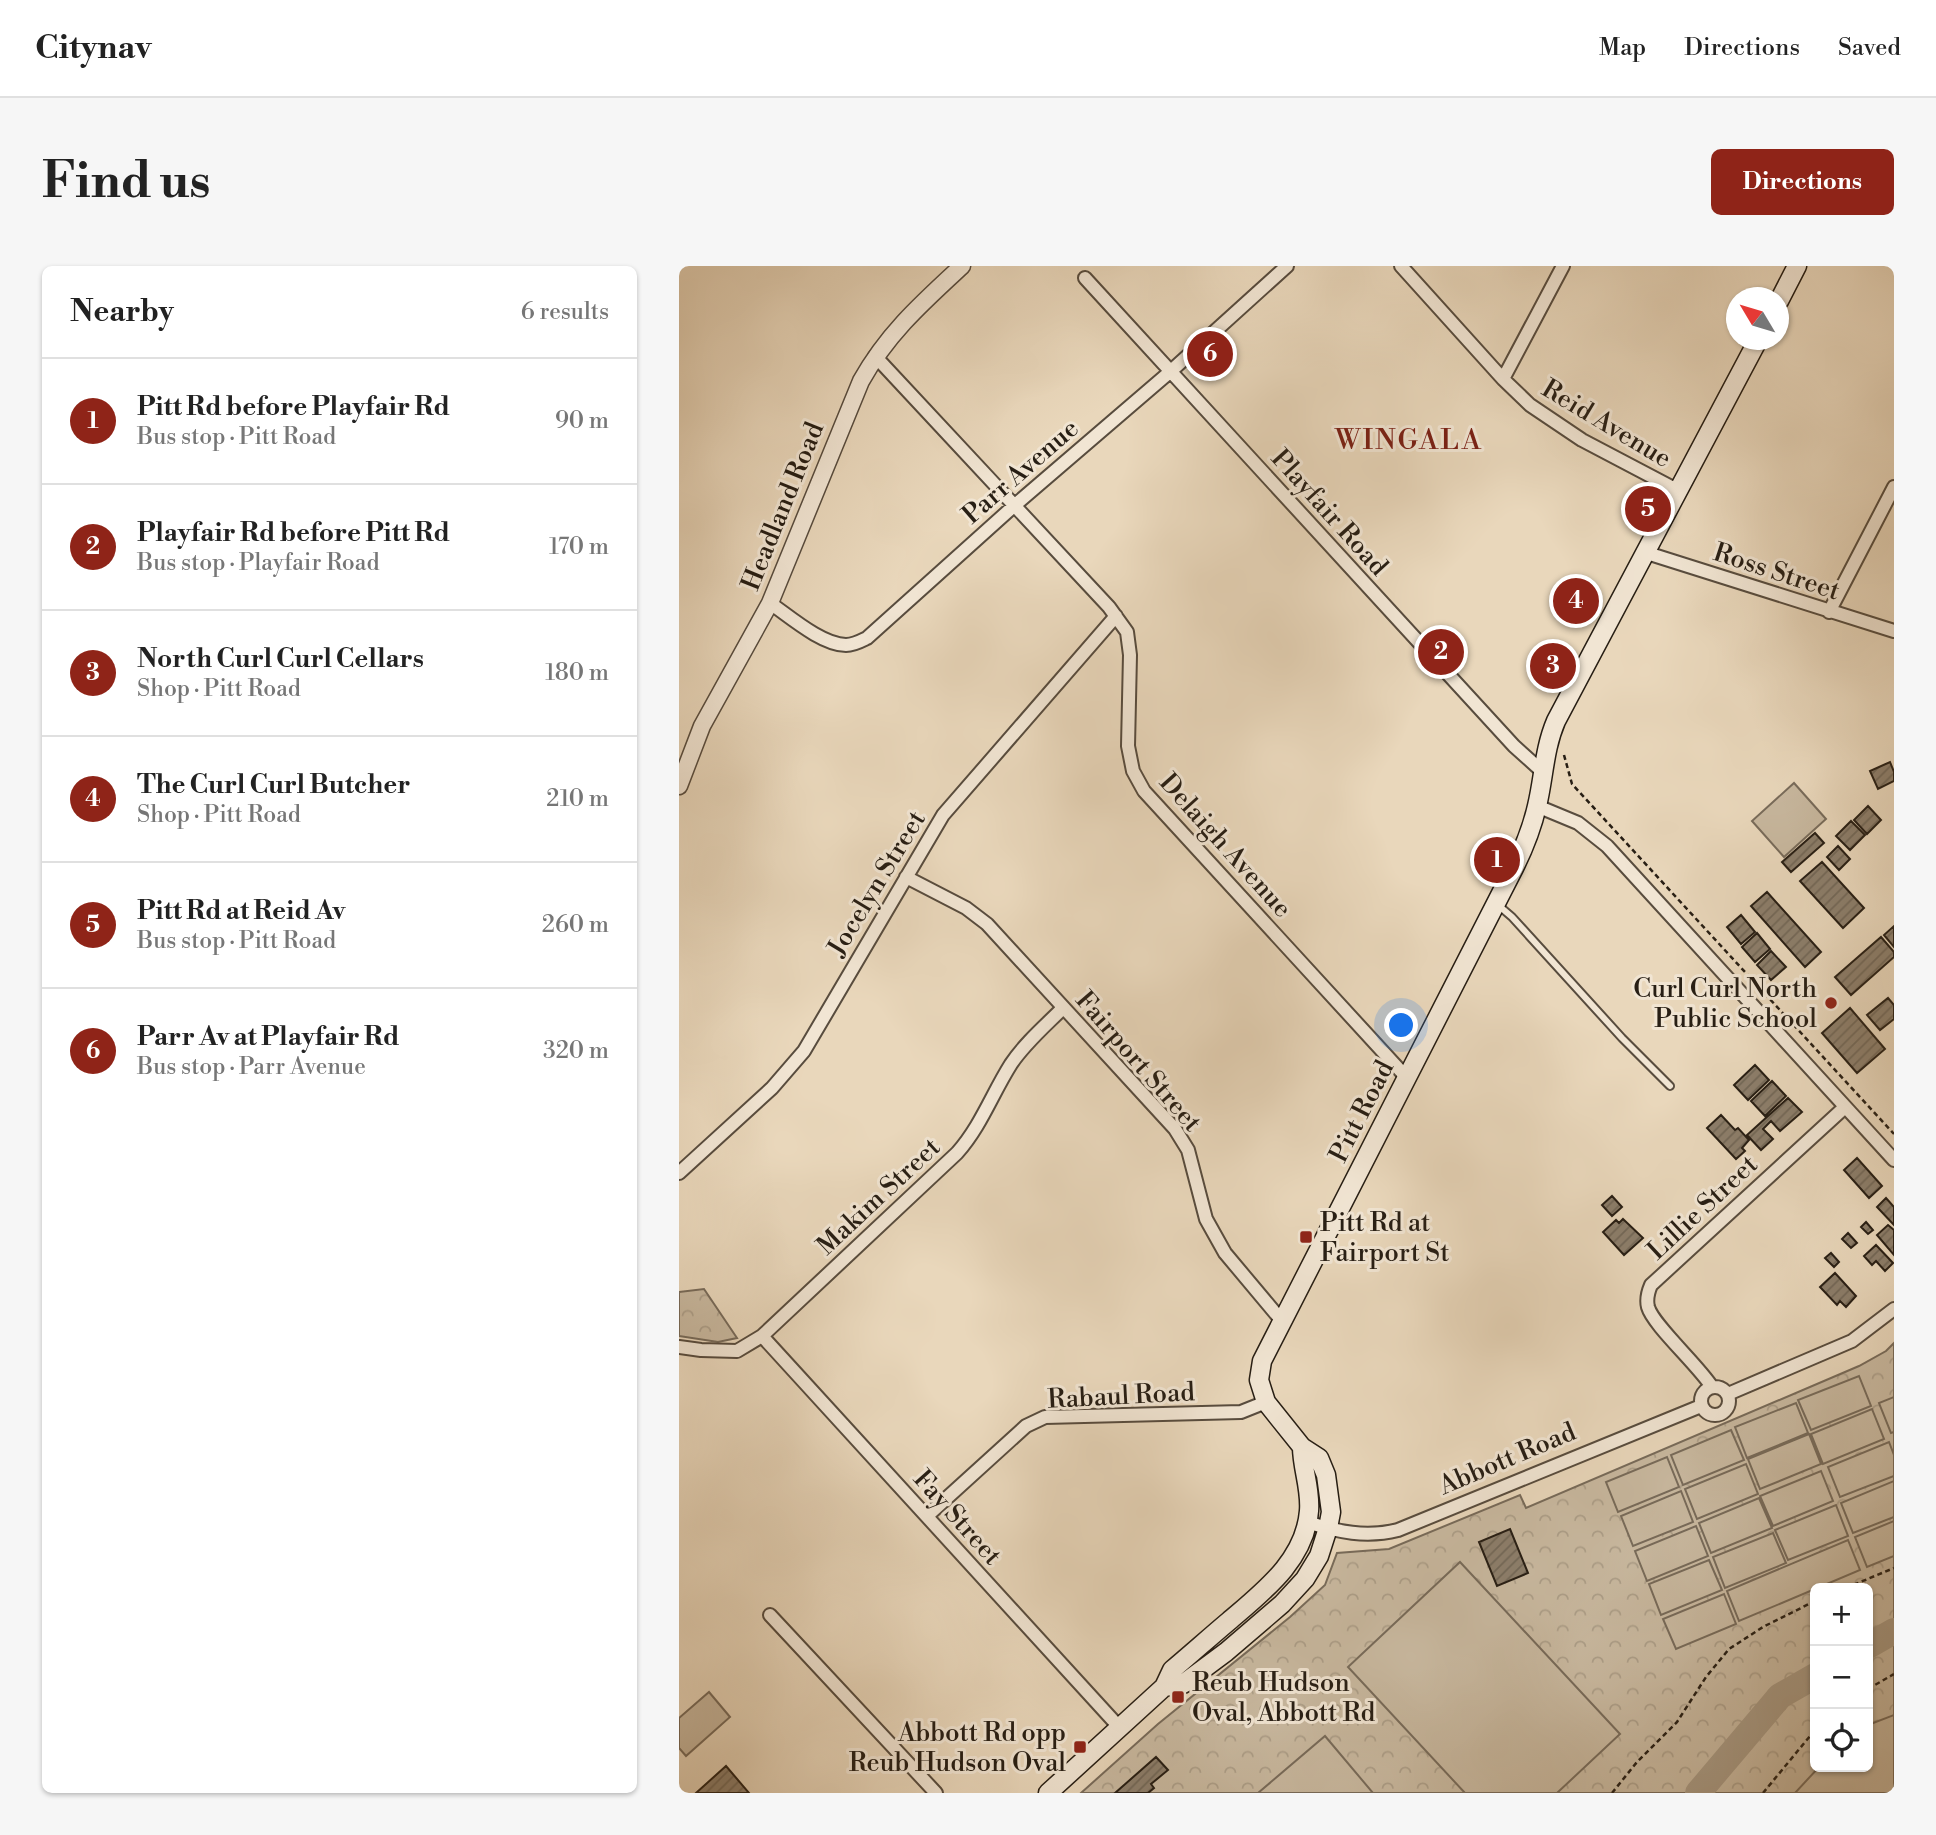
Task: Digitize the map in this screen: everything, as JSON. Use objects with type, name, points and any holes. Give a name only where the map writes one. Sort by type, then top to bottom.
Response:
[{"type":"main road","points":[[1786,287],[1797,266]]},
{"type":"main road","name":"Pitt Road","points":[[1328,1528],[1331,1512],[1326,1475],[1319,1458],[1302,1447],[1266,1402],[1260,1388],[1259,1372],[1282,1321],[1497,904],[1526,842],[1537,806],[1547,744],[1556,721],[1754,350]]},
{"type":"main road","points":[[1048,1793],[1164,1687],[1172,1670],[1267,1589],[1287,1566],[1299,1547],[1307,1522],[1309,1501],[1302,1466],[1302,1447]]},
{"type":"main road","points":[[1164,1687],[1183,1684],[1226,1652],[1282,1604],[1305,1579],[1319,1556],[1328,1528]]},
{"type":"street","name":"Headland Road","points":[[679,786],[702,726],[770,603],[854,395],[875,356],[909,315],[962,266]]},
{"type":"street","name":"Parr Avenue","points":[[770,603],[824,638],[846,645],[856,643],[877,630],[1287,266]]},
{"type":"street","name":"Reid Avenue","points":[[1401,266],[1503,379],[1530,405],[1582,440],[1679,491]]},
{"type":"street","points":[[1503,379],[1563,266]]},
{"type":"street","name":"Playfair Road","points":[[1085,278],[1514,746],[1544,773]]},
{"type":"street","name":"Delaigh Avenue","points":[[875,356],[1116,616],[1126,632],[1130,655],[1128,746],[1133,771],[1144,791],[1407,1078]]},
{"type":"street","points":[[1829,611],[1894,487]]},
{"type":"street","name":"Ross Street","points":[[1647,553],[1894,631]]},
{"type":"street","name":"Jocelyn Street","points":[[682,1165],[772,1088],[804,1051],[943,814],[1116,616]]},
{"type":"street","points":[[1537,806],[1578,823],[1607,846],[1894,1160]]},
{"type":"street","name":"Fairport Street","points":[[906,877],[966,908],[987,924],[1175,1129],[1188,1150],[1206,1219],[1212,1230],[1225,1253],[1282,1321]]},
{"type":"street","name":"Makim Street","points":[[679,1347],[737,1351],[762,1336],[957,1153],[973,1135],[1021,1049],[1063,1008]]},
{"type":"street","name":"Lillie Street","points":[[1712,1387],[1700,1369],[1654,1318],[1648,1307],[1647,1294],[1651,1285],[1845,1107]]},
{"type":"street","name":"Abbott Road","points":[[1307,1522],[1360,1534],[1398,1531],[1701,1406],[1707,1413],[1721,1414],[1729,1404],[1728,1394],[1852,1341],[1894,1309]]},
{"type":"street","name":"Fay Street","points":[[762,1336],[1120,1728]]},
{"type":"street","points":[[1701,1406],[1701,1396],[1712,1387],[1721,1388],[1728,1394]]},
{"type":"street","name":"Rabaul Road","points":[[926,1516],[1026,1426],[1045,1417],[1241,1412],[1257,1408],[1266,1402]]},
{"type":"street","points":[[770,1615],[936,1793]]},
{"type":"lane","points":[[1497,904],[1670,1086]]},
{"type":"path","points":[[1563,752],[1572,783],[1894,1135]]},
{"type":"path","points":[[1858,1583],[1894,1568]]},
{"type":"path","points":[[1612,1793],[1637,1762],[1677,1722],[1706,1677],[1729,1649],[1763,1627],[1810,1604]]},
{"type":"path","points":[[1873,1686],[1894,1674]]},
{"type":"path","points":[[1763,1793],[1810,1736]]},
{"type":"green space","points":[[1794,783],[1826,819],[1784,857],[1752,821]]},
{"type":"green space","points":[[704,1289],[737,1338],[718,1342],[679,1336],[679,1292]]},
{"type":"green space","points":[[1894,1343],[1894,1793],[1081,1793],[1158,1724],[1290,1617],[1325,1585],[1337,1553],[1389,1549],[1520,1495],[1526,1508],[1859,1366],[1886,1351]]},
{"type":"green space","points":[[1859,1376],[1871,1406],[1811,1430],[1798,1400]]},
{"type":"green space","points":[[1894,1397],[1894,1432],[1891,1433],[1879,1403]]},
{"type":"green space","points":[[1796,1403],[1808,1433],[1747,1458],[1735,1427]]},
{"type":"green space","points":[[1872,1409],[1884,1439],[1823,1464],[1811,1434]]},
{"type":"green space","points":[[1731,1430],[1744,1460],[1683,1485],[1671,1455]]},
{"type":"green space","points":[[1809,1434],[1821,1464],[1760,1489],[1748,1459]]},
{"type":"green space","points":[[1889,1442],[1894,1455],[1894,1476],[1840,1497],[1828,1467]]},
{"type":"green space","points":[[1667,1457],[1679,1487],[1618,1512],[1606,1482]]},
{"type":"green space","points":[[1746,1464],[1758,1494],[1697,1519],[1685,1489]]},
{"type":"green space","points":[[1821,1471],[1833,1501],[1773,1526],[1760,1496]]},
{"type":"green space","points":[[1894,1481],[1894,1517],[1853,1533],[1841,1503]]},
{"type":"green space","points":[[1681,1491],[1693,1522],[1633,1546],[1621,1516]]},
{"type":"green space","points":[[1759,1498],[1772,1528],[1711,1553],[1699,1523]]},
{"type":"green space","points":[[1836,1505],[1848,1536],[1788,1560],[1775,1530]]},
{"type":"green space","points":[[1894,1521],[1894,1556],[1867,1567],[1855,1537]]},
{"type":"green space","points":[[1696,1526],[1708,1556],[1647,1581],[1635,1551]]},
{"type":"green space","points":[[1773,1533],[1786,1563],[1725,1588],[1713,1557]]},
{"type":"green space","points":[[1848,1540],[1860,1570],[1829,1583],[1810,1583],[1810,1591],[1739,1621],[1727,1591]]},
{"type":"green space","points":[[1709,1560],[1722,1590],[1661,1615],[1649,1584]]},
{"type":"green space","points":[[1460,1562],[1620,1734],[1557,1793],[1465,1793],[1348,1667]]},
{"type":"green space","points":[[1724,1594],[1736,1624],[1676,1649],[1663,1619]]},
{"type":"green space","points":[[709,1692],[730,1717],[686,1756],[679,1748],[679,1718]]},
{"type":"green space","points":[[1894,1715],[1894,1793],[1795,1793],[1814,1772],[1873,1772],[1873,1723]]},
{"type":"green space","points":[[1325,1736],[1373,1793],[1258,1793]]},
{"type":"building","points":[[1890,762],[1894,781],[1878,789],[1870,771]]},
{"type":"building","points":[[1868,806],[1881,820],[1867,834],[1854,820]]},
{"type":"building","points":[[1851,821],[1865,835],[1850,850],[1836,836]]},
{"type":"building","points":[[1815,833],[1824,843],[1791,872],[1782,862]]},
{"type":"building","points":[[1838,846],[1850,859],[1839,870],[1827,857]]},
{"type":"building","points":[[1822,862],[1864,908],[1843,928],[1800,881]]},
{"type":"building","points":[[1767,892],[1821,952],[1805,967],[1751,906]]},
{"type":"building","points":[[1741,915],[1755,932],[1741,944],[1727,927]]},
{"type":"building","points":[[1894,926],[1894,947],[1884,935]]},
{"type":"building","points":[[1757,933],[1770,949],[1755,962],[1742,947]]},
{"type":"building","points":[[1881,937],[1894,952],[1894,957],[1851,995],[1835,977]]},
{"type":"building","points":[[1771,951],[1786,967],[1771,980],[1757,965]]},
{"type":"building","points":[[1888,998],[1894,1005],[1894,1019],[1880,1030],[1867,1015]]},
{"type":"building","points":[[1850,1008],[1885,1049],[1857,1073],[1822,1033]]},
{"type":"building","points":[[1755,1065],[1769,1080],[1748,1100],[1734,1085]]},
{"type":"building","points":[[1772,1081],[1786,1096],[1765,1116],[1751,1101]]},
{"type":"building","points":[[1788,1098],[1802,1112],[1780,1131],[1771,1121],[1763,1129],[1773,1139],[1761,1150],[1747,1135]]},
{"type":"building","points":[[1721,1115],[1749,1140],[1742,1148],[1745,1151],[1736,1159],[1707,1128]]},
{"type":"building","points":[[1857,1158],[1882,1186],[1869,1198],[1844,1170]]},
{"type":"building","points":[[1612,1196],[1622,1207],[1612,1216],[1602,1205]]},
{"type":"building","points":[[1886,1198],[1894,1207],[1894,1225],[1877,1207]]},
{"type":"building","points":[[1623,1219],[1643,1238],[1624,1255],[1603,1232],[1616,1220],[1619,1223]]},
{"type":"building","points":[[1866,1222],[1873,1230],[1868,1234],[1861,1227]]},
{"type":"building","points":[[1888,1225],[1894,1230],[1894,1255],[1877,1235]]},
{"type":"building","points":[[1848,1233],[1857,1243],[1851,1248],[1842,1239]]},
{"type":"building","points":[[1876,1245],[1893,1263],[1885,1271],[1876,1261],[1872,1265],[1864,1256]]},
{"type":"building","points":[[1831,1253],[1839,1262],[1834,1267],[1825,1258]]},
{"type":"building","points":[[1835,1273],[1856,1296],[1846,1307],[1840,1301],[1837,1305],[1820,1287]]},
{"type":"building","points":[[1510,1529],[1528,1573],[1497,1586],[1479,1542]]},
{"type":"building","points":[[1156,1757],[1168,1770],[1151,1784],[1154,1788],[1148,1793],[1115,1793]]},
{"type":"building","points":[[726,1766],[749,1793],[696,1793]]},
{"type":"waterway","points":[[1873,1643],[1894,1631]]},
{"type":"waterway","points":[[1698,1793],[1780,1696],[1810,1679]]},
{"type":"place","name":"Parr Av at Playfair Rd","points":[[1210,354]]},
{"type":"place","name":"Pitt Rd at Reid Av","points":[[1648,509]]},
{"type":"place","name":"The Curl Curl Butcher","points":[[1576,601]]},
{"type":"place","name":"Playfair Rd before Pitt Rd","points":[[1441,652]]},
{"type":"place","name":"North Curl Curl Cellars","points":[[1553,666]]},
{"type":"place","name":"Pitt Rd before Playfair Rd","points":[[1497,860]]},
{"type":"place","name":"Curl Curl North Public School","points":[[1831,1003]]},
{"type":"place","name":"Pitt Rd at Fairport St","points":[[1306,1237]]},
{"type":"place","name":"Reub Hudson Oval, Abbott Rd","points":[[1178,1697]]},
{"type":"place","name":"Abbott Rd opp Reub Hudson Oval","points":[[1080,1747]]},
{"type":"district","name":"WINGALA","points":[[1409,439]]}]
